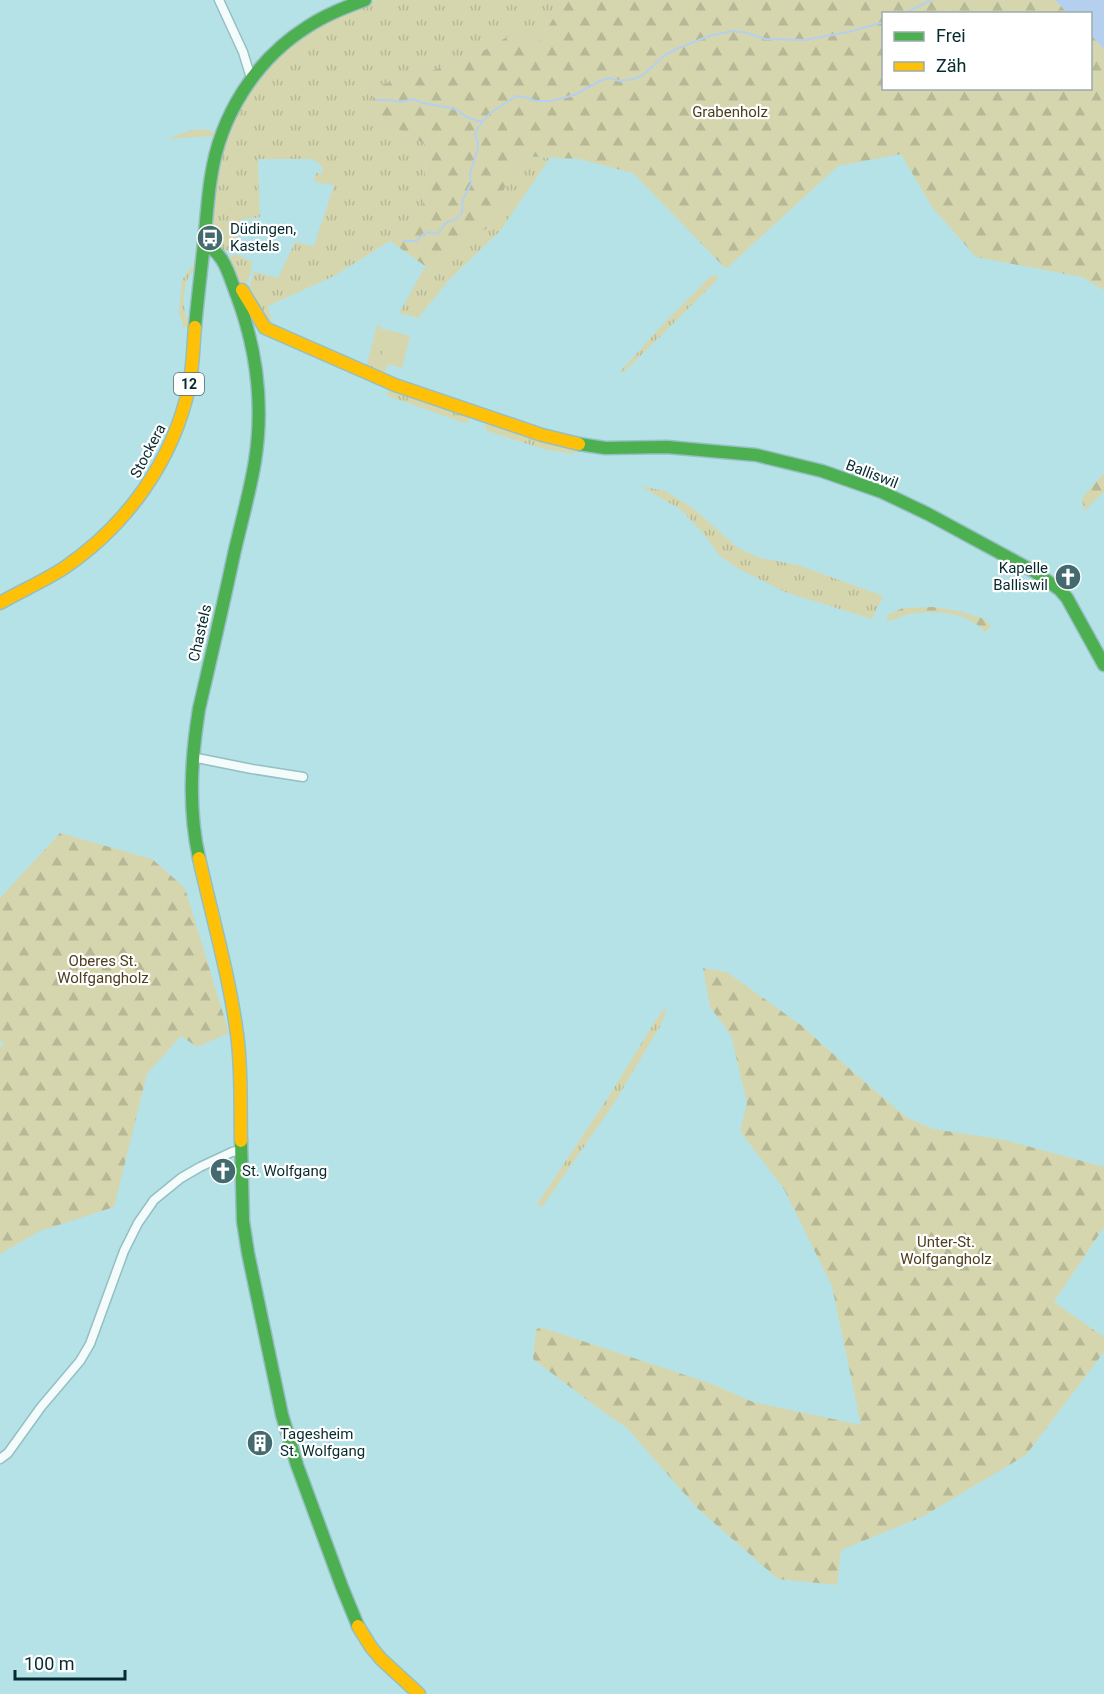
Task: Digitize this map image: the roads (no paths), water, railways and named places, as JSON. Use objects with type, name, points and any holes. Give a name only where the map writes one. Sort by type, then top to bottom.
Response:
[{"type":"main road","name":"12","points":[[204,244],[217,147],[231,110],[251,78],[272,54],[302,29],[328,14],[365,0]]},
{"type":"main road","name":"Chastels","points":[[204,244],[213,247],[229,273],[245,316],[259,379],[260,420],[255,462],[201,699],[192,757],[191,797],[195,838],[232,1003],[239,1054],[241,1150]]},
{"type":"main road","name":"Stockera","points":[[0,603],[64,568],[97,543],[130,509],[156,472],[182,416],[187,396],[204,244]]},
{"type":"main road","points":[[202,264],[222,260]]},
{"type":"main road","name":"Chastels","points":[[229,273],[237,281],[264,328],[395,385],[566,442]]},
{"type":"main road","name":"Balliswil","points":[[566,442],[605,448],[674,447],[756,455],[829,474],[882,492],[921,510],[1035,572],[1060,590],[1067,598],[1104,665]]},
{"type":"main road","points":[[241,1150],[243,1212],[248,1253],[286,1430],[349,1606],[363,1635],[388,1667],[419,1694]]},
{"type":"street","points":[[219,0],[243,52],[251,78]]},
{"type":"street","points":[[192,757],[303,777]]},
{"type":"street","points":[[142,1206],[200,1167],[241,1150]]},
{"type":"street","points":[[0,1459],[8,1453],[41,1407],[80,1361],[90,1344],[124,1251],[138,1223],[154,1200]]},
{"type":"water","points":[[1055,0],[1104,0],[1104,49],[1092,36],[1092,12],[1067,12]]},
{"type":"waterway","points":[[908,12],[931,0]]},
{"type":"waterway","points":[[404,241],[416,241],[426,232],[438,233],[447,222],[454,220],[462,213],[463,199],[471,184],[470,173],[478,149],[475,136],[477,129],[489,114],[516,96],[535,101],[551,101],[574,95],[609,78],[620,81],[633,79],[643,75],[665,55],[712,35],[734,31],[765,39],[805,40],[882,23]]},
{"type":"waterway","points":[[376,100],[401,102],[413,99],[456,109],[466,117],[482,121]]},
{"type":"place","name":"Düdingen, Kastels","points":[[210,238]]},
{"type":"place","name":"Kapelle Balliswil","points":[[1068,577]]},
{"type":"place","name":"St. Wolfgang","points":[[223,1171]]},
{"type":"place","name":"Tagesheim St. Wolfgang","points":[[260,1443]]},
{"type":"park label","name":"Grabenholz","points":[[730,112]]},
{"type":"park label","name":"Oberes St. Wolfgangholz","points":[[103,970]]},
{"type":"park label","name":"Unter-St. Wolfgangholz","points":[[946,1250]]}]
